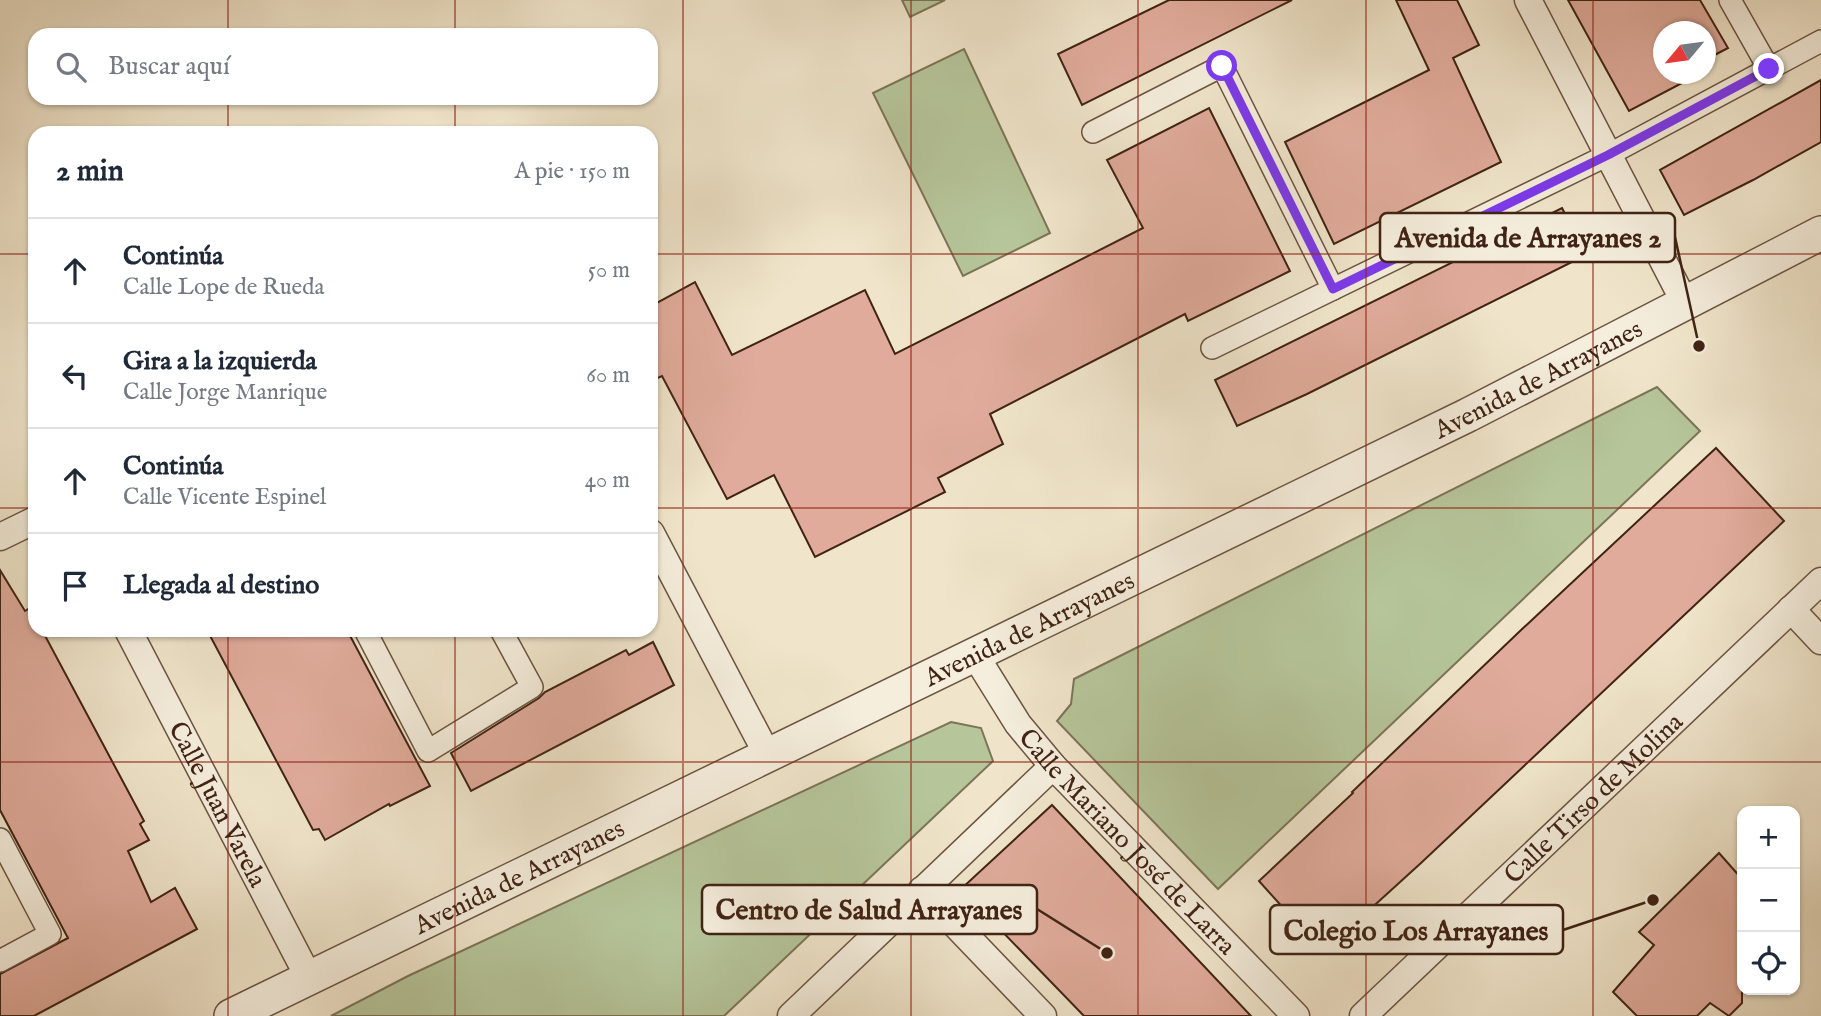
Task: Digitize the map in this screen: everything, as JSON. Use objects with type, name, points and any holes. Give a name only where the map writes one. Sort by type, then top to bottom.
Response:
[{"type":"street","points":[[1528,0],[1685,303]]},
{"type":"street","points":[[1730,0],[1769,69]]},
{"type":"street","points":[[1212,348],[1608,155],[1821,41]]},
{"type":"street","points":[[1093,132],[1222,66],[1333,289]]},
{"type":"street","name":"Avenida de Arrayanes","points":[[231,1016],[1468,415],[1821,233]]},
{"type":"street","points":[[0,537],[28,523]]},
{"type":"street","points":[[658,546],[768,755]]},
{"type":"street","name":"Calle Tirso de Molina","points":[[1363,1016],[1821,581]]},
{"type":"street","points":[[1791,609],[1821,641]]},
{"type":"street","name":"Calle Juan Varela","points":[[132,637],[309,978]]},
{"type":"street","points":[[369,637],[428,751],[532,687],[505,637]]},
{"type":"street","name":"Calle Mariano José de Larra","points":[[975,655],[1018,724],[1053,766],[1296,1016]]},
{"type":"street","points":[[791,1016],[1053,766]]},
{"type":"street","points":[[0,839],[50,934],[0,961]]},
{"type":"street","points":[[922,890],[1043,1016]]},
{"type":"green space","points":[[902,0],[945,0],[910,17]]},
{"type":"green space","points":[[964,49],[1050,233],[963,276],[873,93]]},
{"type":"green space","points":[[1657,387],[1700,431],[1218,889],[1057,721],[1071,704],[1074,679]]},
{"type":"green space","points":[[951,722],[981,728],[993,761],[724,1016],[331,1016],[408,976]]},
{"type":"building","points":[[1169,0],[1292,0],[1082,105],[1058,54]]},
{"type":"building","points":[[1396,0],[1457,0],[1479,45],[1453,58],[1501,162],[1334,244],[1285,142],[1429,70]]},
{"type":"building","points":[[1568,0],[1700,0],[1712,21],[1653,21],[1653,84],[1680,84],[1629,111]]},
{"type":"building","points":[[1716,27],[1728,48],[1716,54]]},
{"type":"building","points":[[1821,80],[1821,142],[1684,215],[1660,170]]},
{"type":"building","points":[[1209,108],[1290,271],[1188,321],[1185,314],[990,414],[1003,444],[938,478],[945,492],[815,557],[774,475],[727,499],[662,376],[658,378],[658,302],[695,282],[732,355],[865,290],[895,354],[1143,228],[1107,160]]},
{"type":"building","points":[[1562,208],[1586,255],[1237,426],[1215,380]]},
{"type":"building","points":[[1716,448],[1784,521],[1323,952],[1259,881]]},
{"type":"building","points":[[0,570],[25,611],[28,609],[28,637],[46,637],[144,821],[140,824],[149,840],[128,851],[151,902],[175,888],[197,929],[34,1016],[0,1016],[0,974],[68,938],[0,810]]},
{"type":"building","points":[[211,637],[351,637],[430,786],[390,806],[389,804],[325,840],[319,829],[313,830]]},
{"type":"building","points":[[653,642],[674,685],[471,791],[451,753],[545,692],[626,650],[629,655]]},
{"type":"building","points":[[1052,805],[1251,1016],[1084,1016],[961,889]]},
{"type":"building","points":[[1719,853],[1737,873],[1737,995],[1742,995],[1742,1003],[1729,1016],[1710,1003],[1697,1016],[1637,1016],[1613,992],[1654,945],[1639,932]]},
{"type":"place","name":"Avenida de Arrayanes 2","points":[[1699,346]]},
{"type":"place","name":"Colegio Los Arrayanes","points":[[1653,900]]},
{"type":"place","name":"Centro de Salud Arrayanes","points":[[1107,953]]},
{"type":"route","points":[[1222,66],[1333,289],[1608,155],[1769,69]]}]
